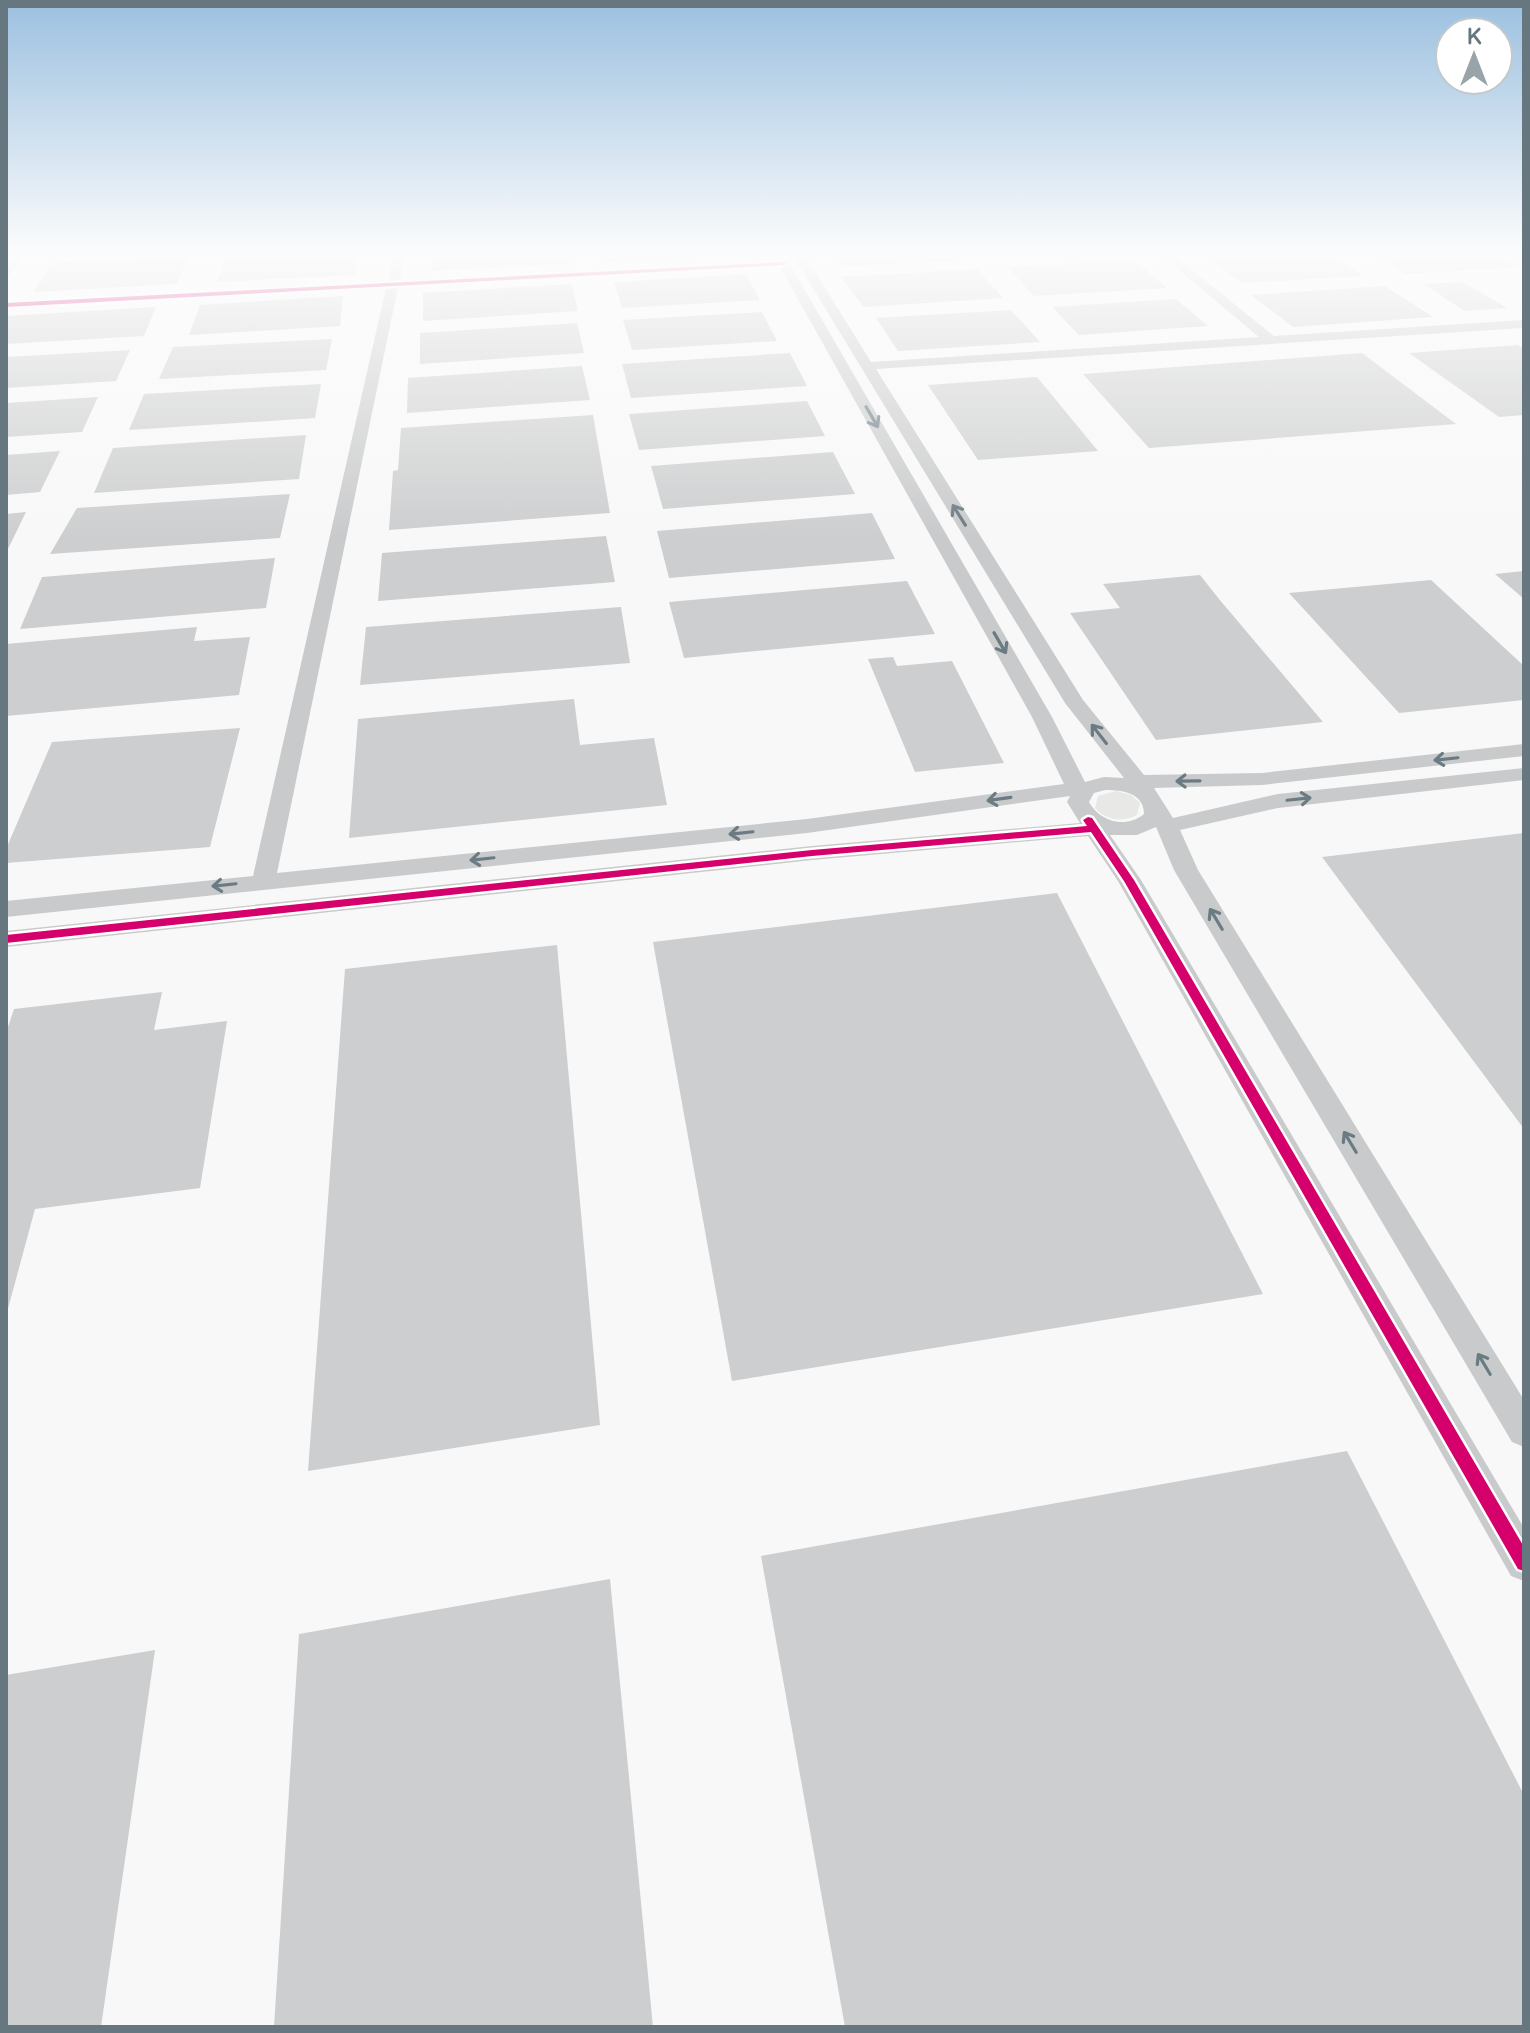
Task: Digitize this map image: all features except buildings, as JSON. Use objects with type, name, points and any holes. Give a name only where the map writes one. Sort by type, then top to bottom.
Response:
[{"type":"street","points":[[264,881],[379,347]]},
{"type":"street","points":[[836,347],[1042,717],[1084,807],[1524,1563]]},
{"type":"street","points":[[853,347],[1075,703],[1152,803],[1186,870],[1524,1431]]},
{"type":"street","points":[[867,366],[1164,347]]},
{"type":"street","points":[[1152,803],[1262,779],[1524,750]]},
{"type":"street","points":[[1084,807],[1085,789],[1104,783],[1128,785],[1152,803],[1278,801],[1524,774]]},
{"type":"street","points":[[6,909],[807,826],[1084,807],[1107,826],[1131,829],[1150,822],[1152,803]]},
{"type":"street","points":[[6,939],[812,853],[1084,807]]},
{"type":"shaded area","points":[[1116,791],[1131,795],[1140,803],[1137,815],[1114,819],[1095,808],[1098,796]]},
{"type":"cycle path","points":[[1088,820],[1129,880],[1524,1563]]},
{"type":"cycle path","points":[[6,939],[812,853],[1093,829]]}]
